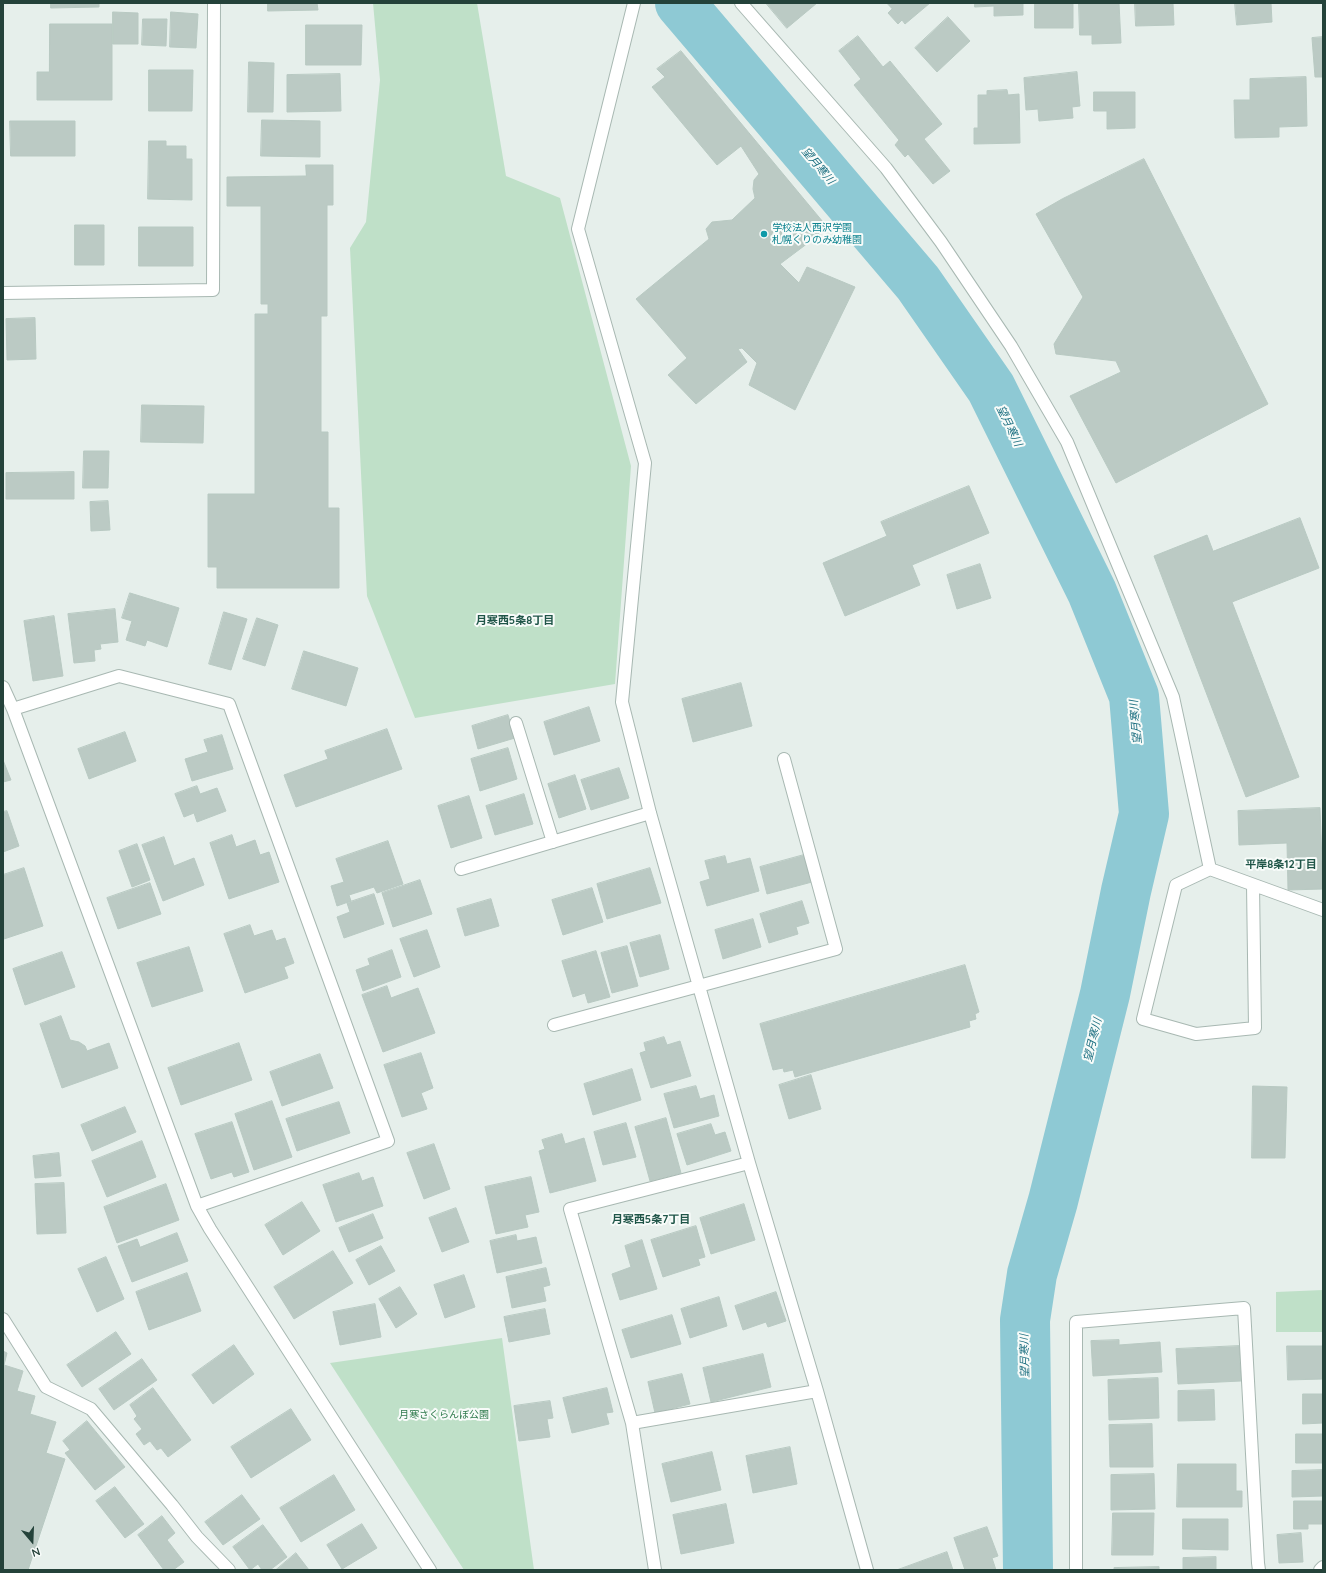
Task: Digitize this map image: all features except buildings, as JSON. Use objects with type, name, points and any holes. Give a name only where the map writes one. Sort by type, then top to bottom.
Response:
[{"type":"street","points":[[3,293],[213,290],[214,3]]},
{"type":"street","points":[[634,3],[578,229],[645,464],[622,702],[650,813],[749,1162],[817,1391],[867,1570]]},
{"type":"street","points":[[741,3],[886,168],[941,242],[1010,346],[1067,442],[1172,697],[1210,869]]},
{"type":"street","points":[[13,709],[119,676],[229,704],[388,1141],[197,1206]]},
{"type":"street","points":[[3,686],[13,709],[197,1206],[210,1229],[430,1570]]},
{"type":"street","points":[[516,723],[553,842]]},
{"type":"street","points":[[554,1025],[836,949],[784,759]]},
{"type":"street","points":[[461,869],[650,813]]},
{"type":"street","points":[[1253,885],[1255,1028],[1196,1034],[1143,1019],[1176,885],[1210,869],[1323,910]]},
{"type":"street","points":[[655,1570],[632,1423],[570,1209],[749,1162]]},
{"type":"street","points":[[1076,1570],[1076,1322],[1244,1308],[1259,1570]]},
{"type":"street","points":[[3,1319],[46,1387],[92,1409],[197,1537],[229,1570]]},
{"type":"street","points":[[632,1423],[817,1391]]},
{"type":"street","points":[[1320,1570],[1323,1567]]},
{"type":"green space","points":[[373,3],[477,3],[506,176],[560,198],[631,466],[615,684],[415,718],[367,596],[350,248],[366,222],[380,80]]},
{"type":"green space","points":[[1323,1290],[1323,1332],[1276,1332],[1276,1292]]},
{"type":"green space","name":"月寒さくらんぼ公園","points":[[502,1338],[534,1570],[464,1570],[330,1363]]},
{"type":"waterway","name":"望月寒川","points":[[680,3],[918,283],[991,388],[1092,592],[1134,696],[1144,814],[1126,891],[1105,994],[1053,1201],[1032,1274],[1025,1320],[1028,1570]]},
{"type":"place","name":"学校法人西沢学園 札幌くりのみ幼稚園","points":[[764,234]]},
{"type":"district","name":"月寒西5条8丁目","points":[[515,621]]},
{"type":"district","name":"平岸8条12丁目","points":[[1281,865]]},
{"type":"district","name":"月寒西5条7丁目","points":[[651,1220]]}]
